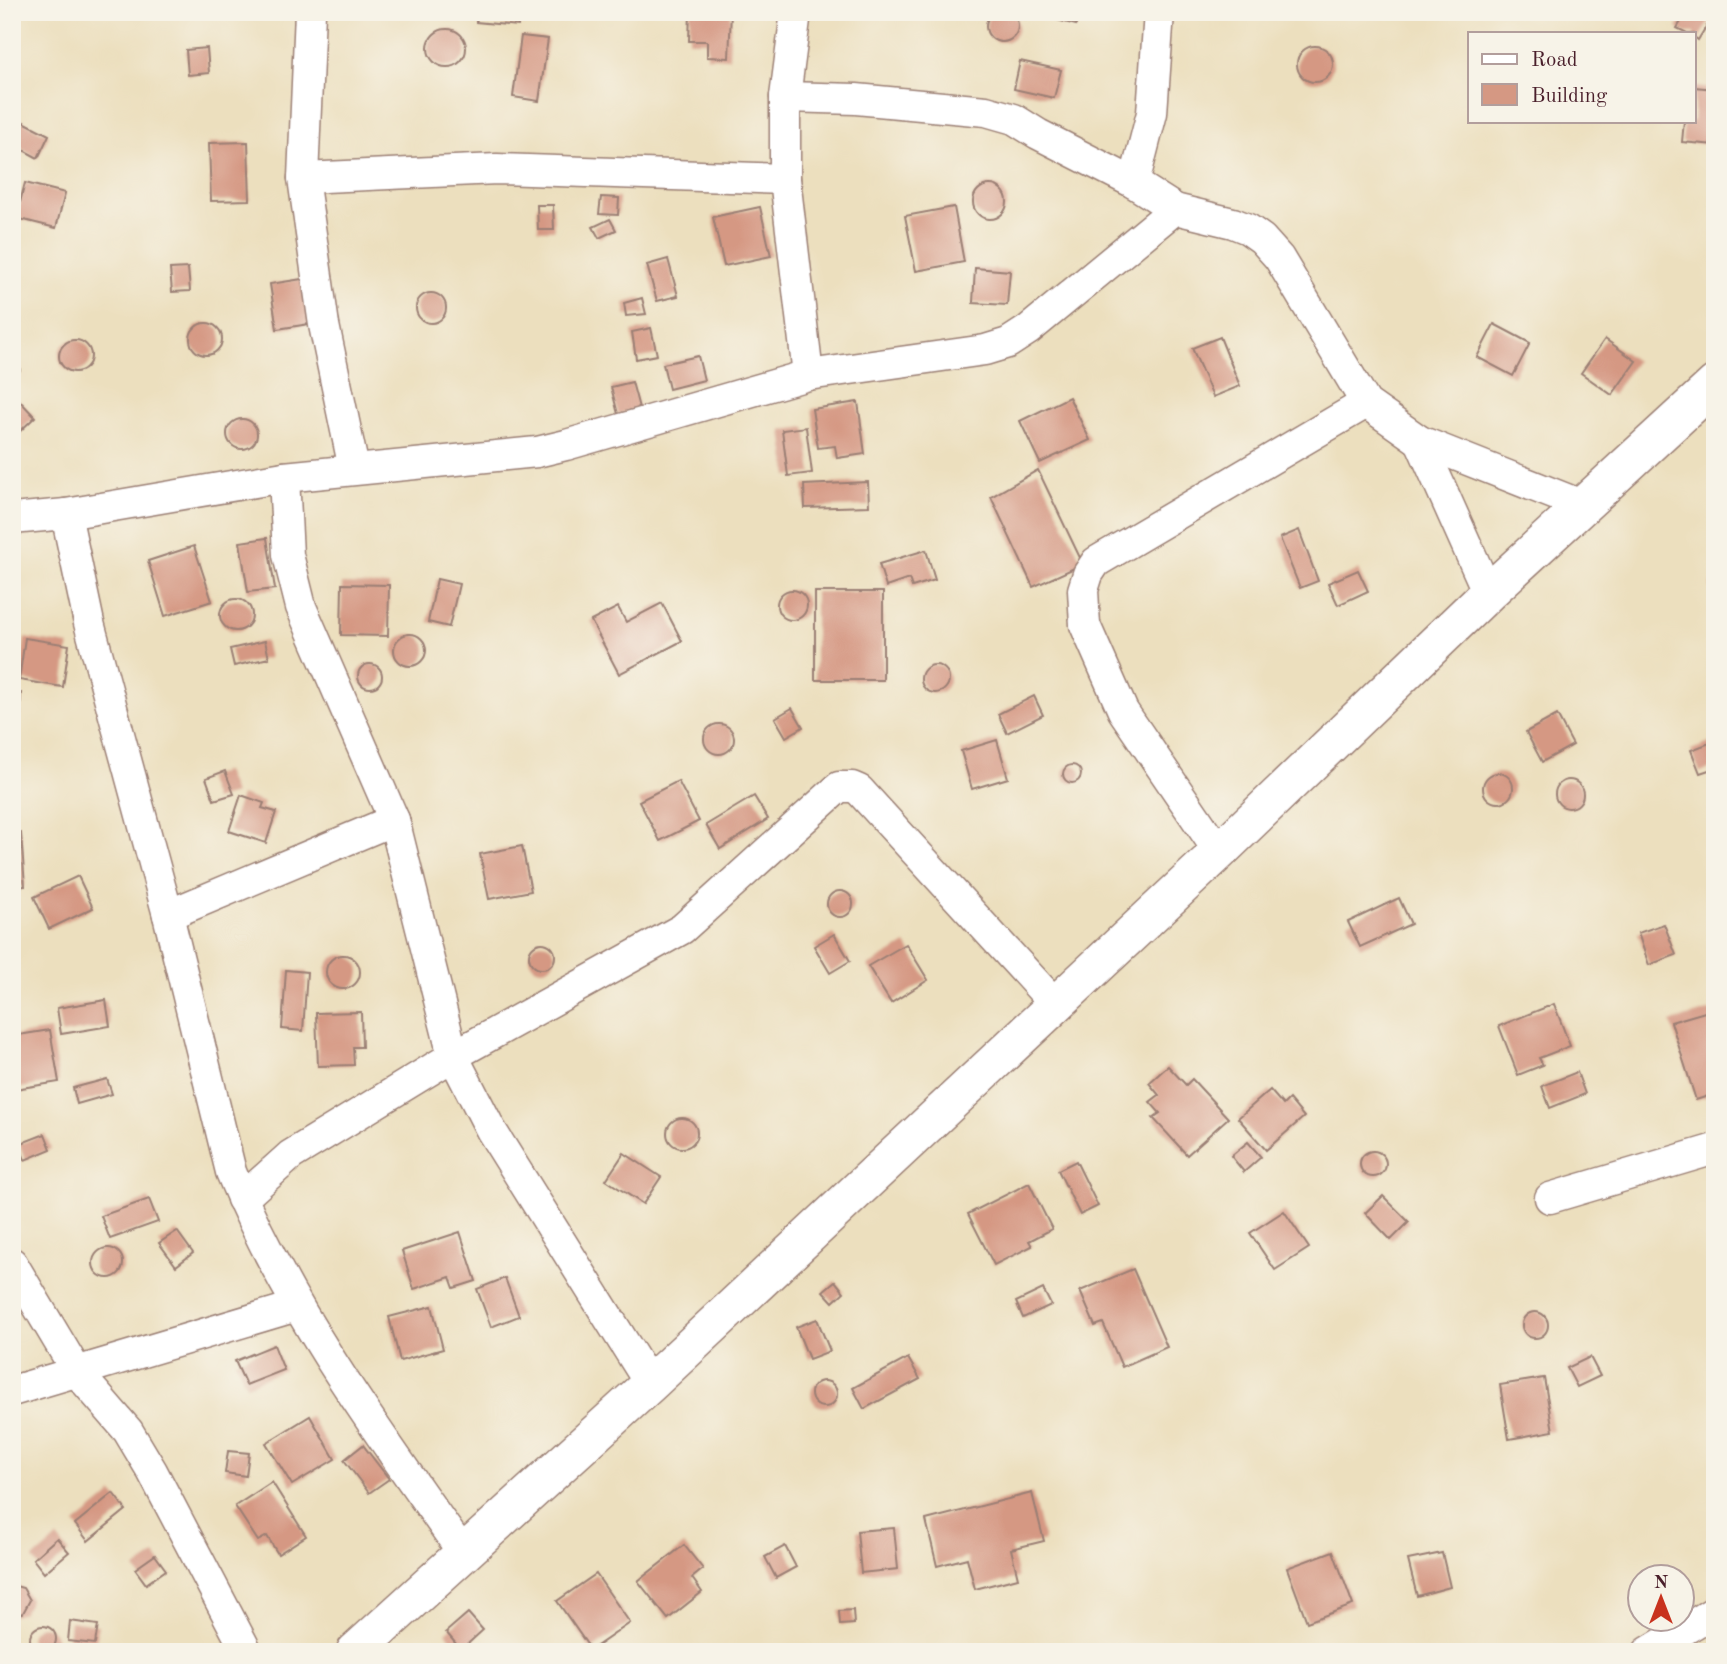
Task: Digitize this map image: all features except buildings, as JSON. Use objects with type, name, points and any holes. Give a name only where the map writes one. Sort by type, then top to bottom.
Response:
[{"type":"street","points":[[310,12],[303,178],[324,326],[354,469]]},
{"type":"street","points":[[796,12],[785,97],[785,179],[808,375]]},
{"type":"street","points":[[1134,183],[1152,113],[1159,12]]},
{"type":"street","points":[[785,97],[856,99],[986,111],[1014,119],[1134,183],[1175,209],[1248,229],[1262,239],[1279,258],[1366,403],[1420,442],[1584,506]]},
{"type":"street","points":[[303,178],[497,169],[785,179]]},
{"type":"street","points":[[12,519],[66,514],[284,477],[537,452],[808,375],[985,350],[1008,343],[1028,330],[1175,209]]},
{"type":"street","points":[[355,1652],[650,1384],[1219,852],[1488,593],[1715,384]]},
{"type":"street","points":[[1219,852],[1123,710],[1085,625],[1083,590],[1088,574],[1096,562],[1366,403]]},
{"type":"street","points":[[1420,442],[1488,593]]},
{"type":"street","points":[[284,477],[288,555],[301,607],[394,820],[453,1056],[491,1130],[650,1384]]},
{"type":"street","points":[[66,514],[89,623],[168,915],[231,1172],[297,1306],[393,1455],[464,1554]]},
{"type":"street","points":[[242,1199],[291,1155],[453,1056],[682,929],[833,791],[845,786],[859,790],[1055,1004]]},
{"type":"street","points":[[168,915],[394,820]]},
{"type":"street","points":[[1550,1198],[1715,1149]]},
{"type":"street","points":[[12,1263],[77,1372],[128,1431],[152,1471],[247,1652]]},
{"type":"street","points":[[12,1391],[297,1306]]},
{"type":"street","points":[[1648,1652],[1715,1611]]}]
